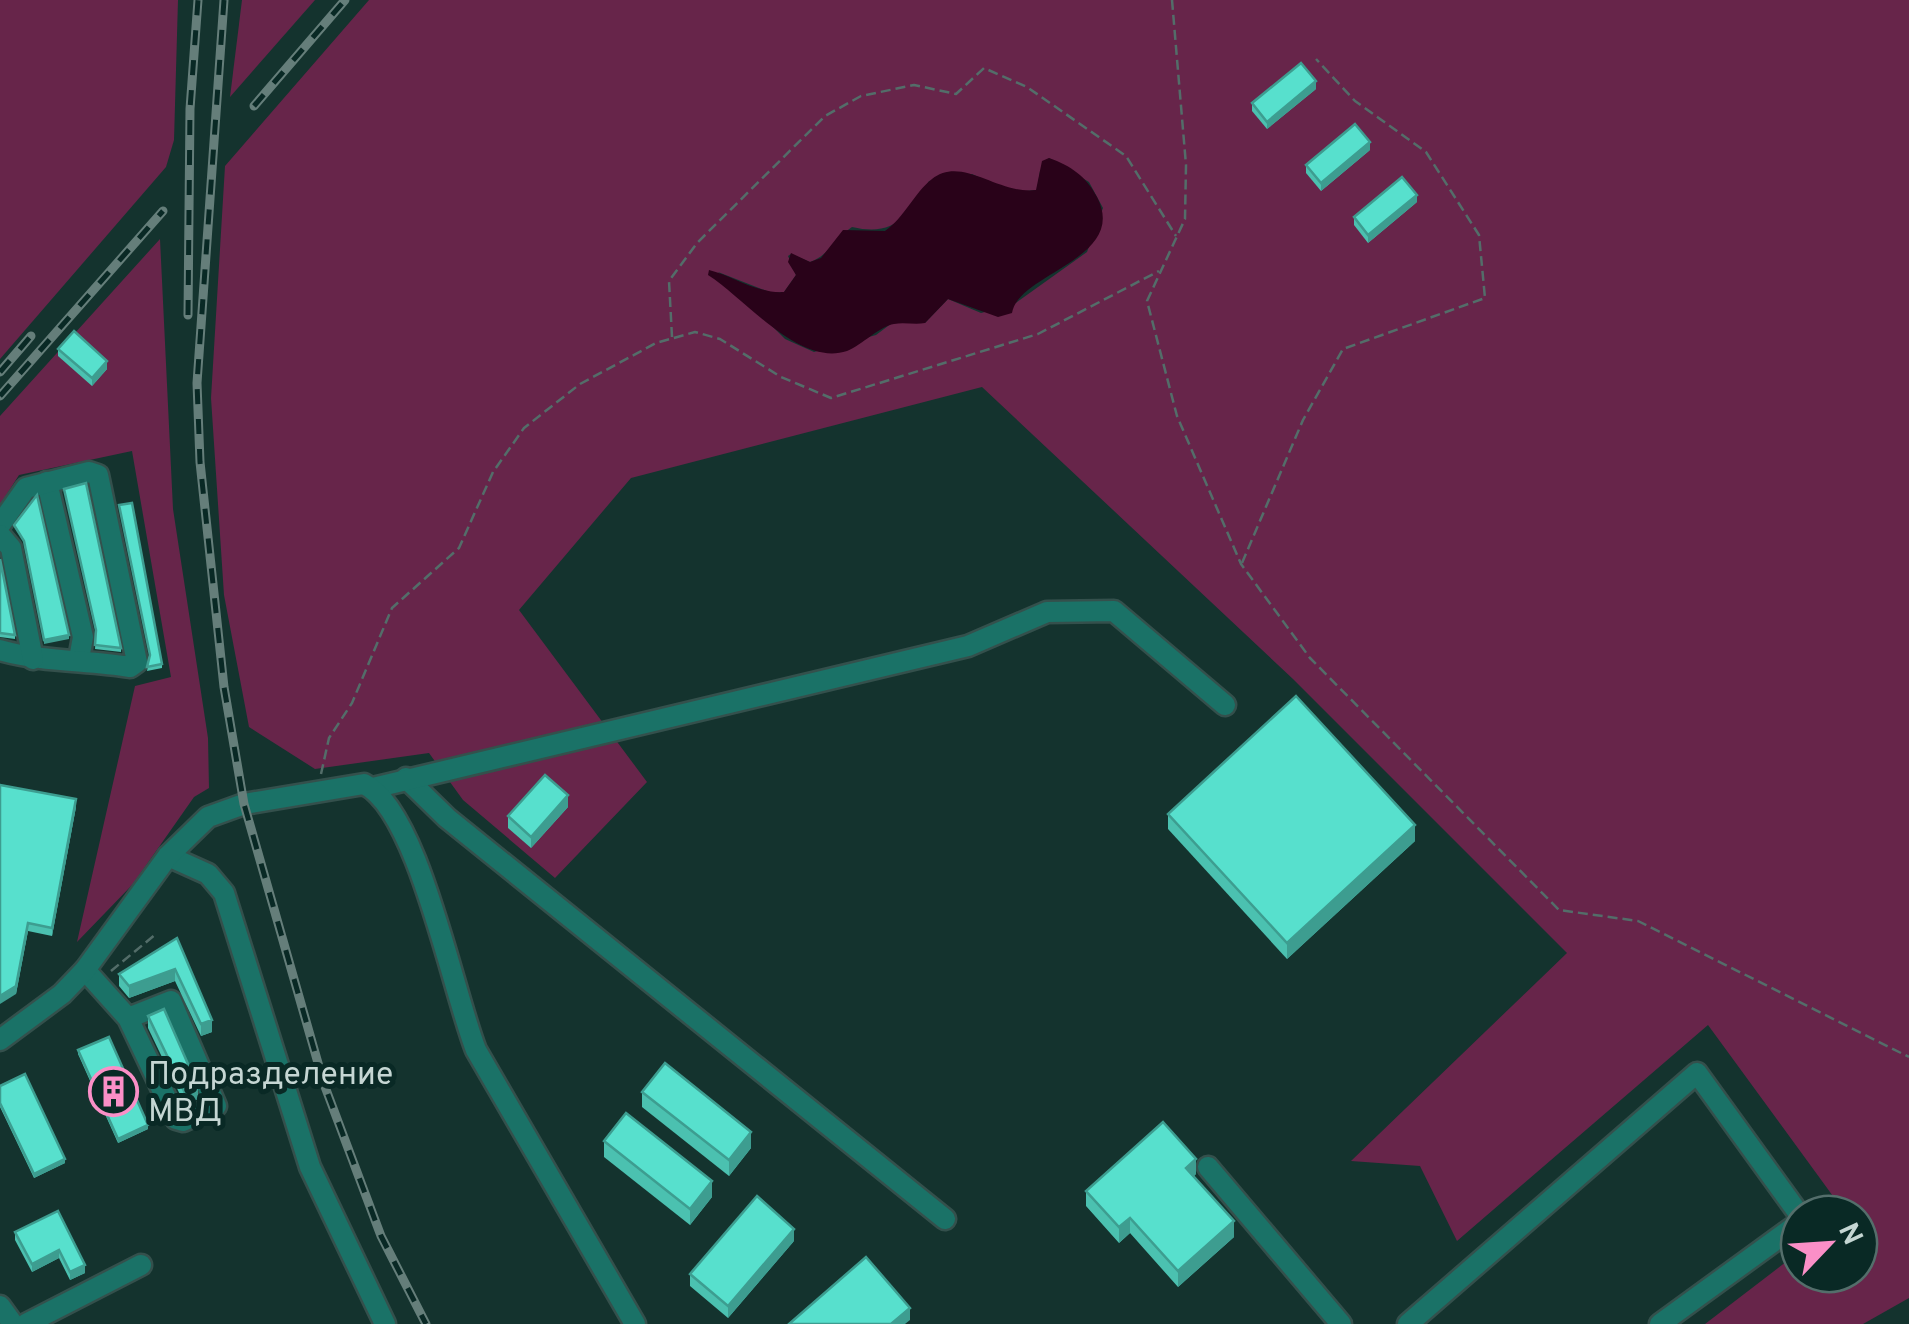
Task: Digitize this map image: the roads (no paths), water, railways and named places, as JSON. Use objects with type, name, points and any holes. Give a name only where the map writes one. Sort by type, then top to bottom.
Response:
[{"type":"street","points":[[0,525],[22,490],[89,472],[100,477],[137,659],[130,667],[79,659],[32,659],[0,650]]},
{"type":"street","points":[[47,482],[83,638],[79,659]]},
{"type":"street","points":[[0,535],[11,548],[32,659]]},
{"type":"street","points":[[0,1040],[86,970],[168,856],[199,824],[221,810],[352,783],[372,788],[968,646],[1047,612],[1114,611],[1225,705]]},
{"type":"street","points":[[406,778],[447,818],[945,1219]]},
{"type":"street","points":[[372,788],[398,817],[420,868],[457,1004],[476,1050],[635,1324]]},
{"type":"street","points":[[168,856],[208,874],[224,893],[310,1168],[384,1324]]},
{"type":"street","points":[[86,970],[128,1018],[177,1120],[216,1106],[171,1002],[128,1018]]},
{"type":"street","points":[[1408,1324],[1697,1073],[1785,1194]]},
{"type":"street","points":[[1208,1167],[1341,1324]]},
{"type":"street","points":[[1660,1324],[1779,1238]]},
{"type":"street","points":[[26,1324],[141,1265]]},
{"type":"street","points":[[0,1306],[13,1324]]},
{"type":"railway","points":[[188,315],[190,109],[198,0]]},
{"type":"railway","points":[[224,0],[197,383],[200,462],[224,687],[244,804],[324,1084],[381,1236],[426,1324]]},
{"type":"railway","points":[[254,106],[345,0]]},
{"type":"railway","points":[[0,396],[163,211]]},
{"type":"railway","points":[[0,372],[31,336]]},
{"type":"place","name":"Подразделение МВД","points":[[113,1091]]}]
